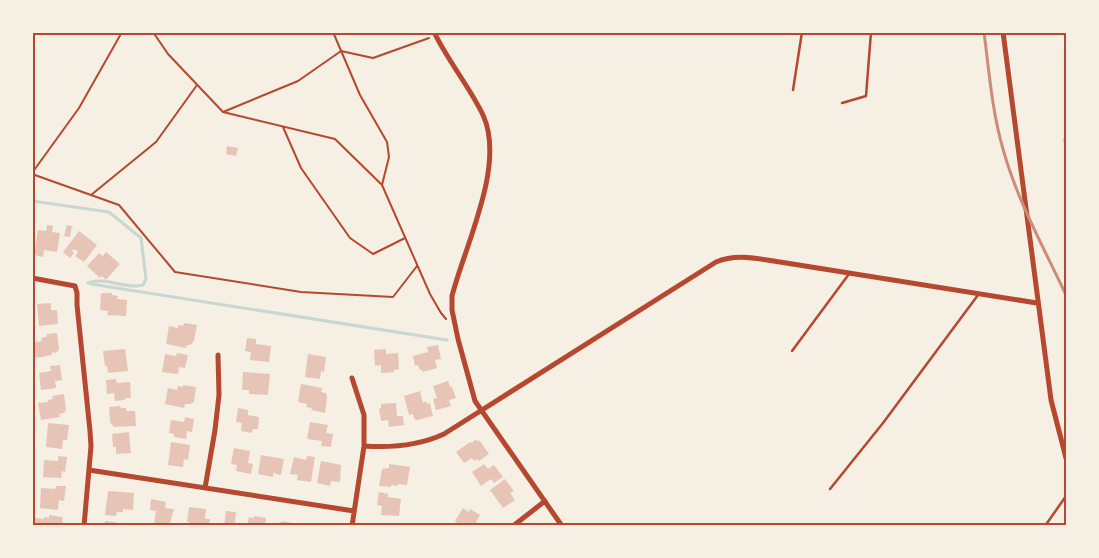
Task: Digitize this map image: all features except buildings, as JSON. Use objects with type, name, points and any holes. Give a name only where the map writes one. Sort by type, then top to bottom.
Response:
[{"type":"street","points":[[1003,32],[1051,400],[1066,458]]},
{"type":"street","points":[[435,34],[484,117],[489,144],[490,165],[486,187],[452,296],[452,310],[458,339],[475,401],[562,526]]},
{"type":"street","points":[[364,446],[397,447],[429,441],[444,434],[721,260],[735,257],[746,257],[1037,303]]},
{"type":"street","points":[[32,278],[75,286],[77,293],[90,431],[84,526]]},
{"type":"street","points":[[205,488],[219,395],[218,355]]},
{"type":"street","points":[[352,378],[364,415],[364,446],[352,526]]},
{"type":"street","points":[[89,470],[354,511]]},
{"type":"street","points":[[513,526],[545,501]]},
{"type":"lane","points":[[793,90],[802,32]]},
{"type":"lane","points":[[842,103],[866,96],[871,32]]},
{"type":"lane","points":[[792,351],[850,273]]},
{"type":"lane","points":[[830,489],[883,423],[979,293]]},
{"type":"lane","points":[[1045,526],[1066,496]]},
{"type":"path","points":[[122,32],[78,108],[32,173],[119,205],[176,272],[301,292],[393,297],[417,266]]},
{"type":"path","points":[[153,32],[168,54],[223,112],[335,139],[382,185],[417,266],[434,301],[447,319]]},
{"type":"path","points":[[333,32],[360,95],[387,142],[389,157],[382,185]]},
{"type":"path","points":[[223,112],[298,81],[341,52],[373,58],[435,34]]},
{"type":"path","points":[[91,195],[156,142],[197,85]]},
{"type":"path","points":[[283,127],[301,168],[350,238],[373,254],[405,238]]},
{"type":"waterway","points":[[1064,140],[1066,145]]},
{"type":"waterway","points":[[32,201],[109,212],[141,238],[146,279],[143,285],[129,286],[101,281],[88,283]]},
{"type":"waterway","points":[[91,284],[447,340]]},
{"type":"railway","points":[[984,32],[991,91],[1003,149],[1016,187],[1066,295]]}]
